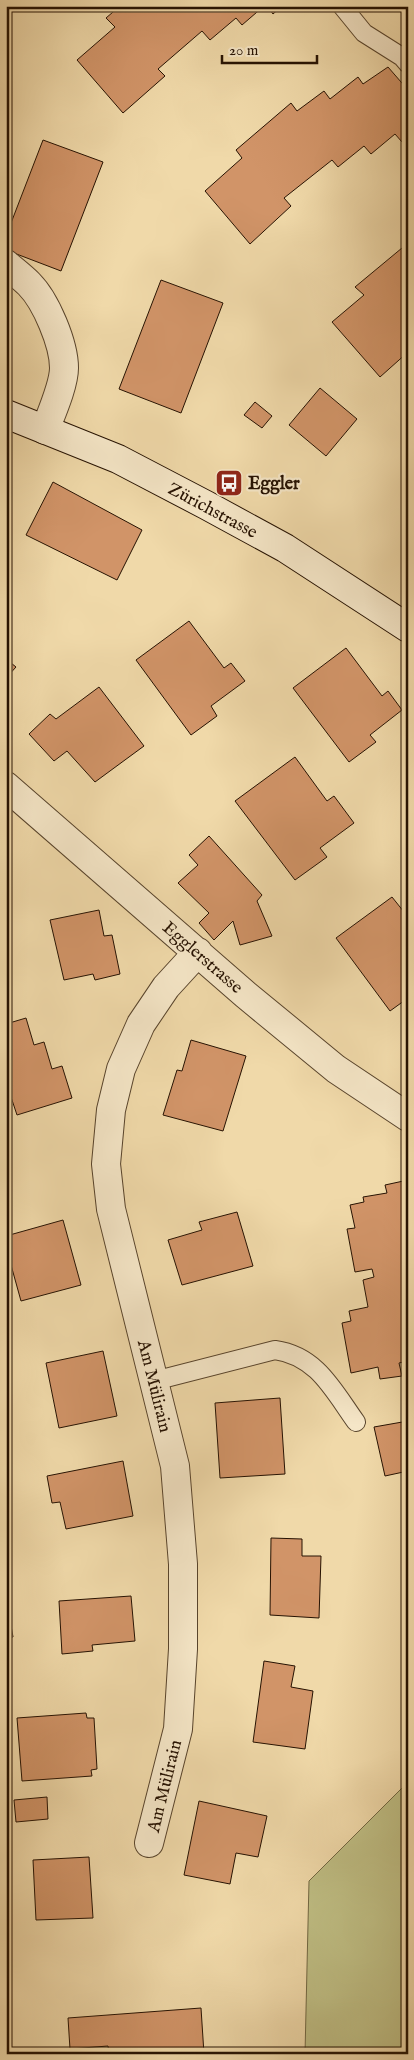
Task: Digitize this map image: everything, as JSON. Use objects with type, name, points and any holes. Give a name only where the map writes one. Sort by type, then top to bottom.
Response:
[{"type":"street","points":[[6,264],[31,286],[52,318],[59,342],[64,368],[56,403],[45,430]]},
{"type":"street","name":"Zürichstrasse","points":[[6,414],[118,459],[285,548],[408,628]]},
{"type":"street","name":"Egglerstrasse","points":[[6,786],[336,1069],[408,1117]]},
{"type":"street","name":"Am Mülirain","points":[[149,1843],[178,1729],[183,1649],[183,1564],[175,1466],[112,1210],[106,1164],[111,1110],[122,1069],[141,1024],[166,987],[198,952]]},
{"type":"lane","points":[[342,6],[364,34],[402,57],[408,64]]},
{"type":"lane","points":[[154,1381],[275,1350],[291,1352],[308,1362],[327,1382],[356,1422]]},
{"type":"shaded area","points":[[408,1782],[408,2054],[305,2054],[309,1881]]},
{"type":"building","points":[[120,6],[264,6],[242,25],[236,18],[210,40],[202,31],[158,69],[165,76],[123,113],[77,60],[115,27],[106,18]]},
{"type":"building","points":[[267,6],[282,6],[273,14]]},
{"type":"building","points":[[388,67],[408,90],[408,137],[402,142],[395,134],[371,154],[364,146],[338,167],[332,160],[284,198],[291,206],[250,244],[205,191],[242,158],[236,150],[291,103],[297,111],[324,91],[330,99],[358,77],[363,84]]},
{"type":"building","points":[[43,140],[103,162],[61,271],[6,250],[6,236]]},
{"type":"building","points":[[408,243],[408,352],[380,377],[332,322],[364,295],[355,287]]},
{"type":"building","points":[[161,280],[223,303],[181,413],[119,389]]},
{"type":"building","points":[[320,388],[357,419],[326,456],[289,425]]},
{"type":"building","points":[[255,402],[272,416],[262,428],[244,415]]},
{"type":"building","points":[[53,482],[142,530],[117,580],[26,535]]},
{"type":"building","points":[[189,621],[224,668],[231,663],[245,681],[211,706],[217,716],[191,735],[136,660]]},
{"type":"building","points":[[346,648],[382,696],[388,691],[402,710],[370,735],[376,742],[349,762],[293,688]]},
{"type":"building","points":[[6,659],[16,667],[6,678]]},
{"type":"building","points":[[99,687],[144,746],[95,782],[67,751],[54,761],[29,734],[50,714],[56,719]]},
{"type":"building","points":[[295,757],[327,801],[334,796],[354,823],[320,848],[327,857],[295,880],[235,801]]},
{"type":"building","points":[[209,836],[262,895],[257,901],[272,936],[240,945],[233,921],[214,940],[199,923],[209,913],[178,883],[198,865],[189,855]]},
{"type":"building","points":[[392,897],[408,917],[408,998],[390,1011],[336,938]]},
{"type":"building","points":[[99,910],[104,936],[112,935],[120,974],[95,980],[93,974],[64,980],[50,920]]},
{"type":"building","points":[[26,1018],[34,1045],[44,1042],[52,1069],[62,1066],[72,1098],[17,1115],[8,1088],[6,1089],[6,1024]]},
{"type":"building","points":[[191,1040],[246,1056],[223,1131],[163,1115],[177,1070],[182,1071]]},
{"type":"building","points":[[408,1180],[408,1361],[399,1363],[402,1376],[380,1379],[378,1367],[351,1373],[342,1323],[351,1321],[349,1311],[368,1307],[363,1280],[374,1277],[372,1269],[355,1272],[347,1229],[355,1228],[350,1205],[364,1202],[363,1197],[387,1193],[385,1185]]},
{"type":"building","points":[[237,1212],[253,1266],[182,1285],[168,1240],[202,1230],[199,1222]]},
{"type":"building","points":[[63,1220],[81,1285],[21,1301],[6,1247],[6,1236]]},
{"type":"building","points":[[103,1351],[117,1416],[59,1428],[46,1363]]},
{"type":"building","points":[[280,1398],[285,1474],[220,1478],[215,1403]]},
{"type":"building","points":[[408,1421],[408,1471],[385,1476],[374,1427]]},
{"type":"building","points":[[123,1461],[133,1516],[66,1529],[60,1502],[52,1503],[47,1476]]},
{"type":"building","points":[[271,1538],[302,1539],[302,1556],[321,1556],[319,1618],[270,1615]]},
{"type":"building","points":[[131,1596],[135,1641],[92,1645],[93,1651],[62,1654],[59,1601]]},
{"type":"building","points":[[6,1597],[13,1637],[6,1638]]},
{"type":"building","points":[[264,1661],[295,1666],[291,1687],[313,1691],[305,1749],[253,1742]]},
{"type":"building","points":[[86,1713],[87,1718],[94,1718],[97,1769],[91,1770],[92,1776],[22,1781],[17,1718]]},
{"type":"building","points":[[47,1797],[48,1819],[16,1822],[14,1800]]},
{"type":"building","points":[[199,1801],[267,1816],[258,1857],[236,1853],[230,1884],[184,1875]]},
{"type":"building","points":[[89,1857],[93,1918],[36,1920],[33,1860]]},
{"type":"building","points":[[201,2008],[204,2054],[109,2054],[108,2046],[70,2049],[68,2018]]},
{"type":"place","name":"Eggler","points":[[229,483]]}]
